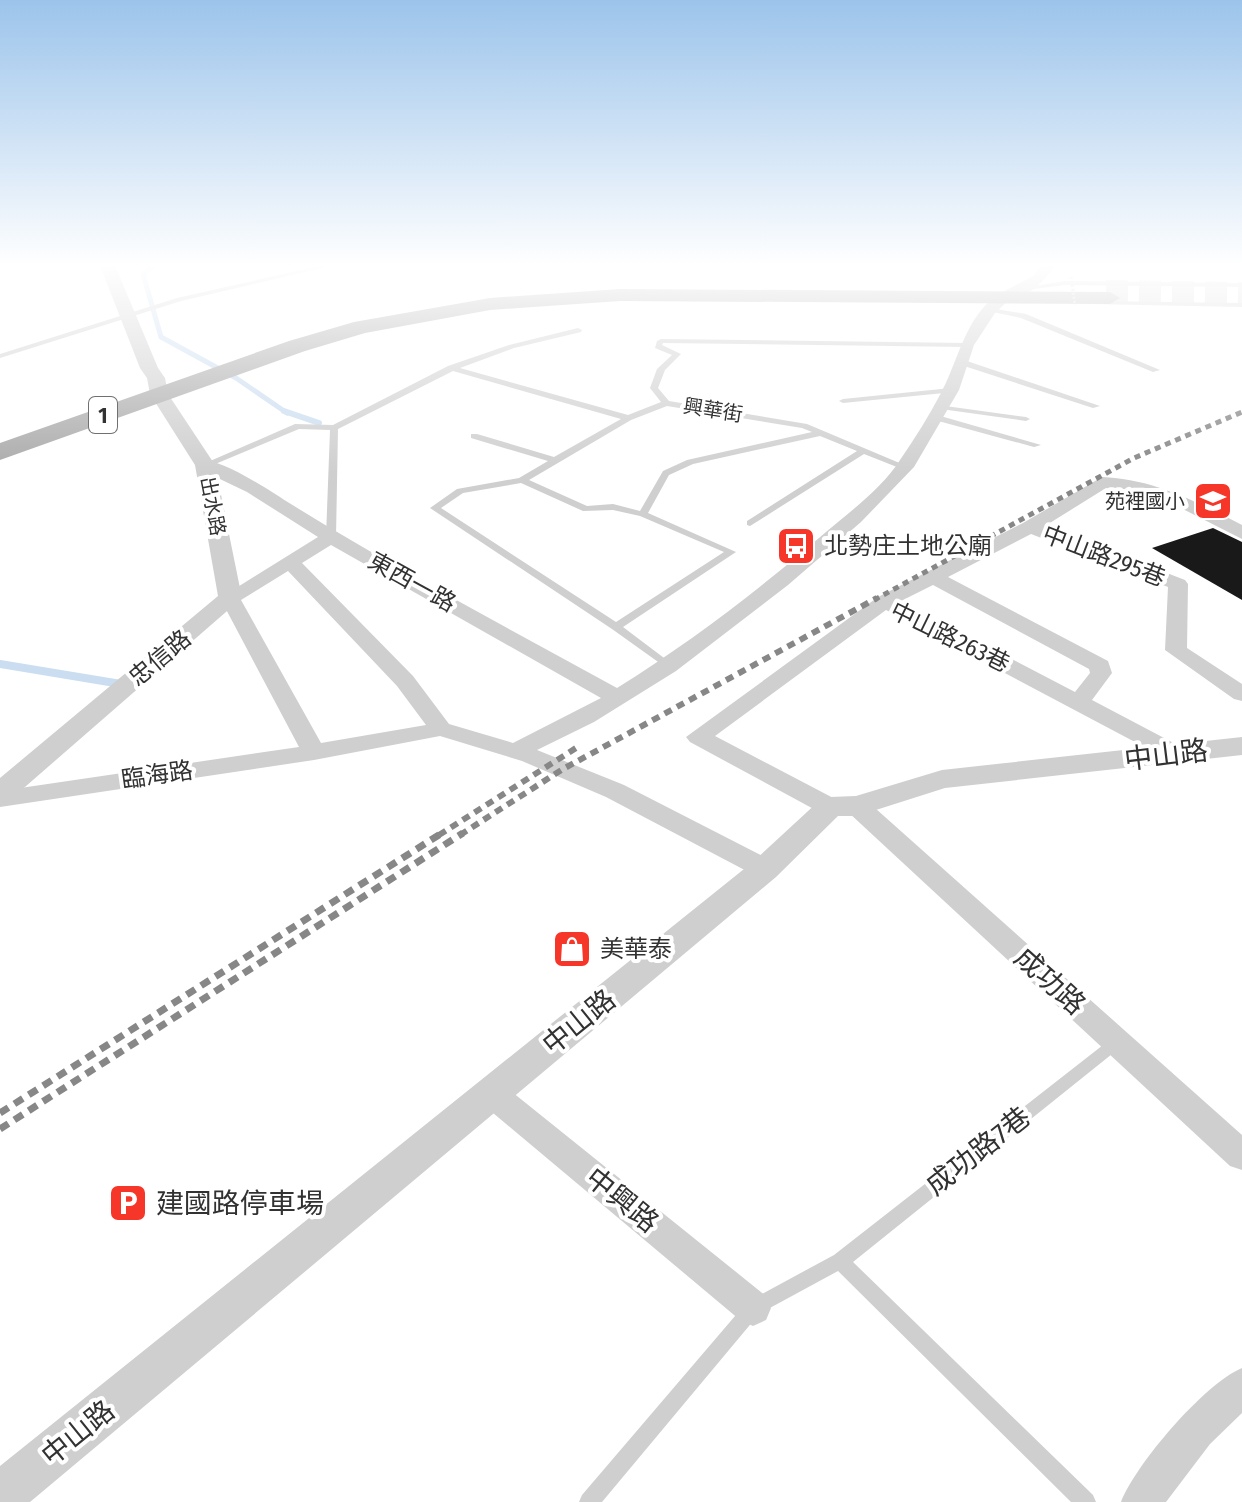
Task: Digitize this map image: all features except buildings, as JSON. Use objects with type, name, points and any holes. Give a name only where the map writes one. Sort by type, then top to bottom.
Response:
[{"type":"main road","name":"1","points":[[0,452],[158,386],[306,333]]},
{"type":"main road","name":"1","points":[[212,367],[339,333]]},
{"type":"main road","name":"1","points":[[0,431],[158,386]]},
{"type":"street","name":"出水路","points":[[139,333],[149,368],[205,465],[230,598],[314,752]]},
{"type":"street","points":[[514,752],[618,698],[668,666],[781,581],[854,518],[905,467],[942,405],[964,354],[978,333]]},
{"type":"street","name":"東西一路","points":[[205,465],[253,488],[331,537],[618,698]]},
{"type":"street","points":[[885,601],[1030,527],[1102,482],[1121,483],[1173,497],[1242,533]]},
{"type":"street","name":"中山路295巷","points":[[1030,527],[1178,584],[1176,650],[1242,694]]},
{"type":"street","name":"忠信路","points":[[0,796],[230,598],[331,537]]},
{"type":"street","points":[[290,562],[405,681],[441,729],[514,752],[615,791],[765,869]]},
{"type":"street","points":[[932,576],[1100,666],[1101,673],[1079,702]]},
{"type":"street","name":"中山路263巷","points":[[698,737],[885,601],[1176,754]]},
{"type":"street","name":"臨海路","points":[[0,796],[314,752],[441,729]]},
{"type":"street","name":"成功路","points":[[698,737],[844,806],[1117,1042],[1242,1156]]},
{"type":"street","name":"中山路","points":[[0,1496],[844,806],[942,779],[1242,746]]},
{"type":"street","name":"中興路","points":[[491,1093],[753,1308]]},
{"type":"street","points":[[1141,1502],[1196,1430],[1242,1387]]},
{"type":"lane","points":[[0,356],[73,333]]},
{"type":"lane","points":[[205,465],[298,426],[334,428],[451,368],[534,338],[561,333]]},
{"type":"lane","points":[[1065,333],[1156,370]]},
{"type":"lane","name":"興華街","points":[[905,467],[824,433],[784,421],[666,403],[654,388],[661,369],[677,354],[658,346],[661,341],[964,354]]},
{"type":"lane","points":[[964,354],[1096,406]]},
{"type":"lane","points":[[451,368],[628,418]]},
{"type":"lane","points":[[843,401],[942,405],[1026,419]]},
{"type":"lane","points":[[666,403],[628,418],[522,480],[460,491],[435,508],[616,627],[668,666]]},
{"type":"lane","points":[[942,405],[1037,445]]},
{"type":"lane","points":[[331,537],[334,428]]},
{"type":"lane","points":[[643,514],[666,473],[690,462],[824,433]]},
{"type":"lane","points":[[474,436],[554,460]]},
{"type":"lane","points":[[750,523],[864,450]]},
{"type":"lane","points":[[522,480],[586,509],[613,507],[643,514],[731,552],[616,627]]},
{"type":"lane","name":"成功路7巷","points":[[589,1502],[753,1308],[840,1261],[1117,1042]]},
{"type":"lane","points":[[840,1261],[1086,1502]]},
{"type":"waterway","points":[[160,333],[161,337],[236,378],[284,411]]},
{"type":"waterway","points":[[284,411],[319,423]]},
{"type":"waterway","points":[[0,664],[121,684]]},
{"type":"railway","points":[[874,600],[1134,458],[1242,412]]},
{"type":"railway","points":[[460,835],[563,769],[877,598]]},
{"type":"railway","points":[[439,835],[576,748]]},
{"type":"railway","points":[[0,1113],[442,833]]},
{"type":"railway","points":[[0,1129],[463,833]]},
{"type":"place","name":"苑裡國小","points":[[1213,501]]},
{"type":"place","name":"北勢庄土地公廟","points":[[796,546]]},
{"type":"place","name":"美華泰","points":[[572,949]]},
{"type":"place","name":"建國路停車場","points":[[128,1203]]}]
